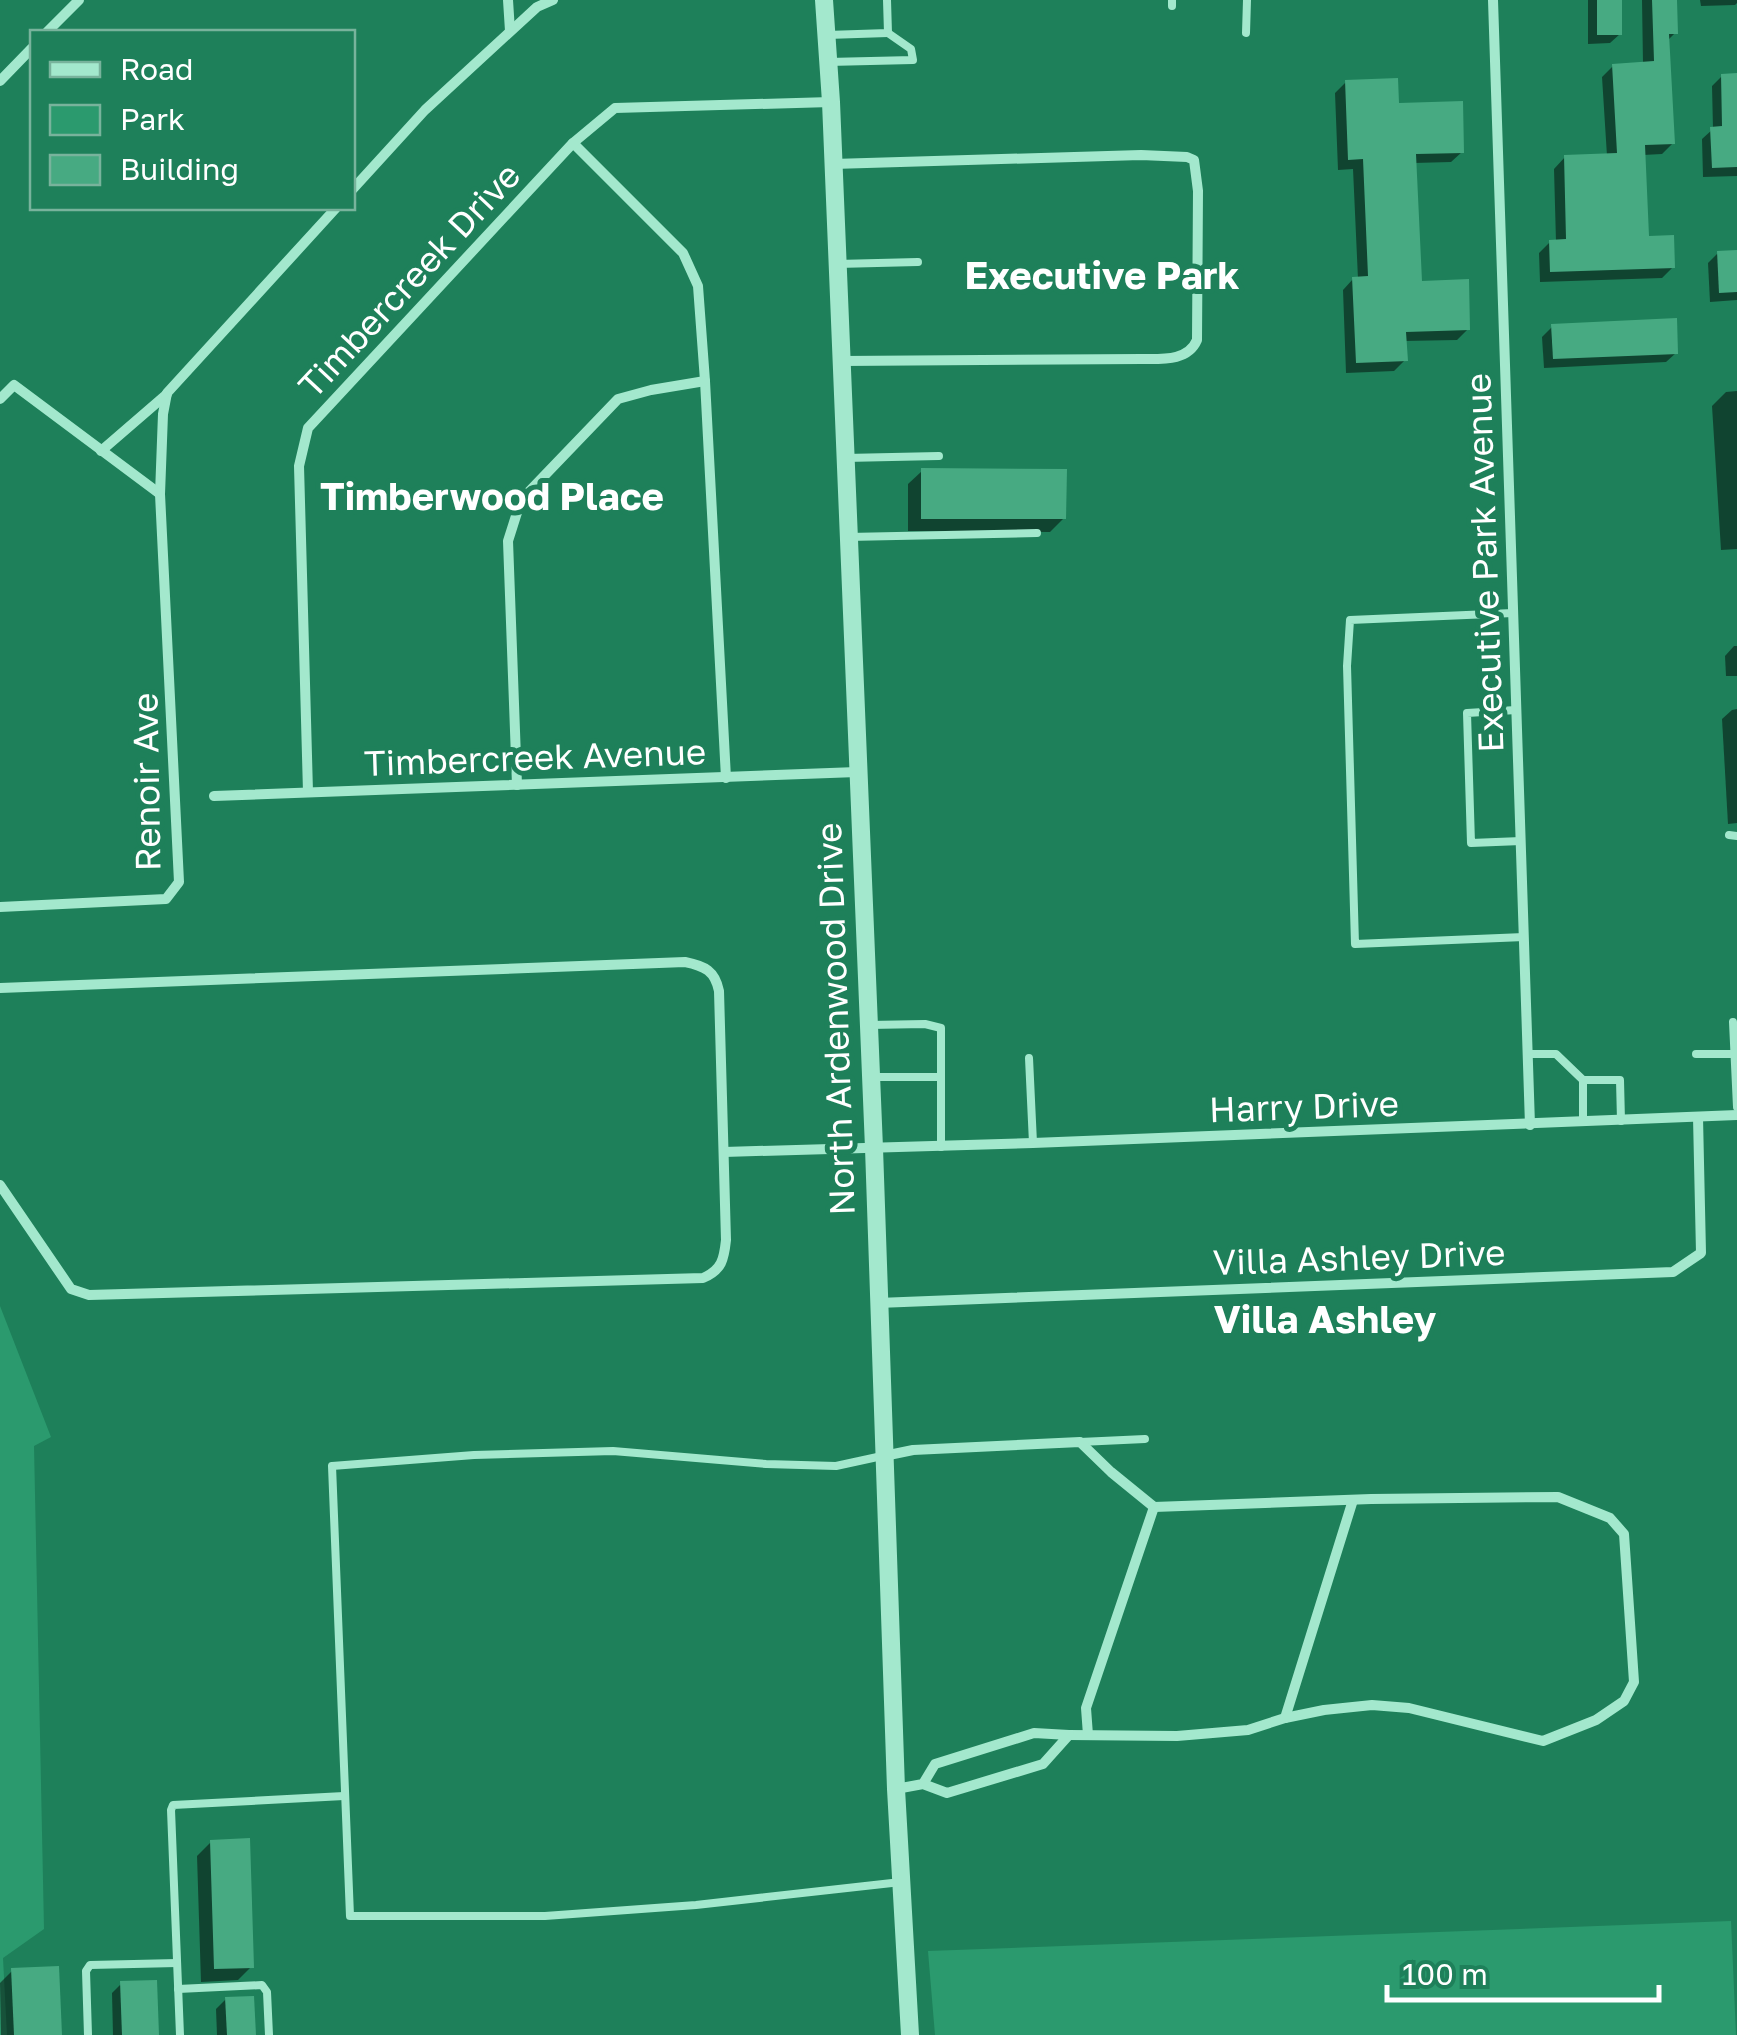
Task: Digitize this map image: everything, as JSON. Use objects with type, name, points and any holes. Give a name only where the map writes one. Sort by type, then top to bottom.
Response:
[{"type":"street","points":[[49,30],[79,0]]},
{"type":"street","points":[[508,0],[510,31]]},
{"type":"street","points":[[355,187],[425,110],[536,7],[553,0]]},
{"type":"street","name":"North Ardenwood Drive","points":[[824,0],[874,1148],[896,1790],[910,2035]]},
{"type":"street","name":"Executive Park Avenue","points":[[1493,0],[1530,1125]]},
{"type":"street","points":[[0,81],[30,50]]},
{"type":"street","name":"Timbercreek Drive","points":[[308,792],[299,466],[308,428],[573,142],[615,108],[831,102]]},
{"type":"street","points":[[573,142],[684,253],[698,286],[726,778]]},
{"type":"street","points":[[833,164],[1141,155],[1188,158],[1194,160],[1198,191],[1197,340],[1184,355],[1165,359],[841,360]]},
{"type":"street","points":[[101,451],[168,393],[334,210]]},
{"type":"street","points":[[518,785],[508,540],[522,500],[618,399],[705,381]]},
{"type":"street","points":[[0,399],[14,385],[160,494]]},
{"type":"street","name":"Renoir Ave","points":[[0,906],[166,899],[180,882],[160,494],[163,414],[168,393]]},
{"type":"street","name":"Timbercreek Avenue","points":[[214,796],[857,772]]},
{"type":"street","points":[[0,988],[696,964],[710,970],[719,991],[726,1240],[723,1264],[703,1278],[89,1295],[71,1289],[0,1185]]},
{"type":"street","name":"Harry Drive","points":[[724,1152],[1737,1115]]},
{"type":"street","name":"Villa Ashley Drive","points":[[878,1303],[1673,1272],[1700,1253],[1698,1117]]},
{"type":"street","points":[[884,1456],[912,1450],[1080,1442],[1154,1507],[1558,1497],[1610,1518],[1624,1534],[1634,1682],[1624,1701],[1596,1720],[1543,1741],[1409,1708],[1372,1705],[1324,1710],[1248,1730],[1177,1736],[1034,1734],[935,1764],[923,1784]]},
{"type":"street","points":[[1285,1718],[1353,1500]]},
{"type":"street","points":[[1088,1735],[1086,1708],[1154,1507]]},
{"type":"street","points":[[896,1790],[923,1784],[947,1793],[1044,1764],[1070,1735]]},
{"type":"lane","points":[[887,0],[888,33]]},
{"type":"lane","points":[[1246,33],[1247,0]]},
{"type":"lane","points":[[826,34],[888,33],[911,50],[913,60],[828,62]]},
{"type":"lane","points":[[837,264],[918,262]]},
{"type":"lane","points":[[845,458],[938,456]]},
{"type":"lane","points":[[848,537],[1038,533]]},
{"type":"lane","points":[[1513,613],[1350,620],[1347,666],[1355,944],[1524,937]]},
{"type":"lane","points":[[1516,710],[1467,713],[1471,843],[1521,842]]},
{"type":"lane","points":[[1733,1022],[1737,1106]]},
{"type":"lane","points":[[906,1037],[912,1024]]},
{"type":"lane","points":[[912,1024],[917,1037]]},
{"type":"lane","points":[[868,1025],[941,1028],[941,1146]]},
{"type":"lane","points":[[1528,1054],[1556,1054],[1583,1080],[1620,1080],[1621,1120]]},
{"type":"lane","points":[[1696,1054],[1734,1054]]},
{"type":"lane","points":[[1028,1058],[1033,1143]]},
{"type":"lane","points":[[871,1077],[941,1077]]},
{"type":"lane","points":[[1583,1080],[1583,1122]]},
{"type":"lane","points":[[1080,1442],[1145,1439]]},
{"type":"lane","points":[[884,1456],[836,1466],[613,1451],[474,1455],[332,1466],[344,1796],[350,1916],[545,1916],[696,1905],[901,1882]]},
{"type":"lane","points":[[180,2035],[173,1804],[344,1796]]},
{"type":"lane","points":[[88,2035],[86,1971],[90,1965],[177,1963]]},
{"type":"lane","points":[[178,1989],[262,1985],[267,1992],[269,2035]]},
{"type":"green space","points":[[0,1306],[51,1437],[34,1446],[44,1929],[3,1958],[7,2035],[0,2035]]},
{"type":"green space","points":[[1731,1921],[1736,2035],[935,2035],[928,1951]]},
{"type":"building","points":[[1597,0],[1622,0],[1622,35],[1597,35]]},
{"type":"building","points":[[1652,0],[1677,0],[1678,34],[1669,34],[1675,144],[1645,145],[1649,236],[1674,235],[1675,268],[1550,272],[1549,240],[1566,239],[1564,155],[1617,153],[1612,64],[1654,61]]},
{"type":"building","points":[[1737,73],[1737,167],[1712,168],[1710,127],[1722,126],[1721,74]]},
{"type":"building","points":[[1398,78],[1399,103],[1463,101],[1464,153],[1416,154],[1422,281],[1469,279],[1470,330],[1406,332],[1408,361],[1356,363],[1352,277],[1368,276],[1363,159],[1348,160],[1345,80]]},
{"type":"building","points":[[1737,250],[1737,292],[1719,293],[1717,251]]},
{"type":"building","points":[[1677,318],[1678,354],[1553,359],[1551,324]]},
{"type":"building","points":[[921,468],[1067,469],[1066,519],[921,519]]},
{"type":"building","points":[[250,1838],[254,1968],[214,1969],[210,1840]]},
{"type":"building","points":[[59,1966],[62,2035],[14,2035],[11,1968]]},
{"type":"building","points":[[157,1980],[159,2035],[122,2035],[120,1981]]},
{"type":"building","points":[[254,1996],[256,2035],[227,2035],[225,1997]]},
{"type":"district","name":"Executive Park","points":[[1102,274]]},
{"type":"district","name":"Timberwood Place","points":[[492,495]]},
{"type":"district","name":"Villa Ashley","points":[[1325,1318]]}]
